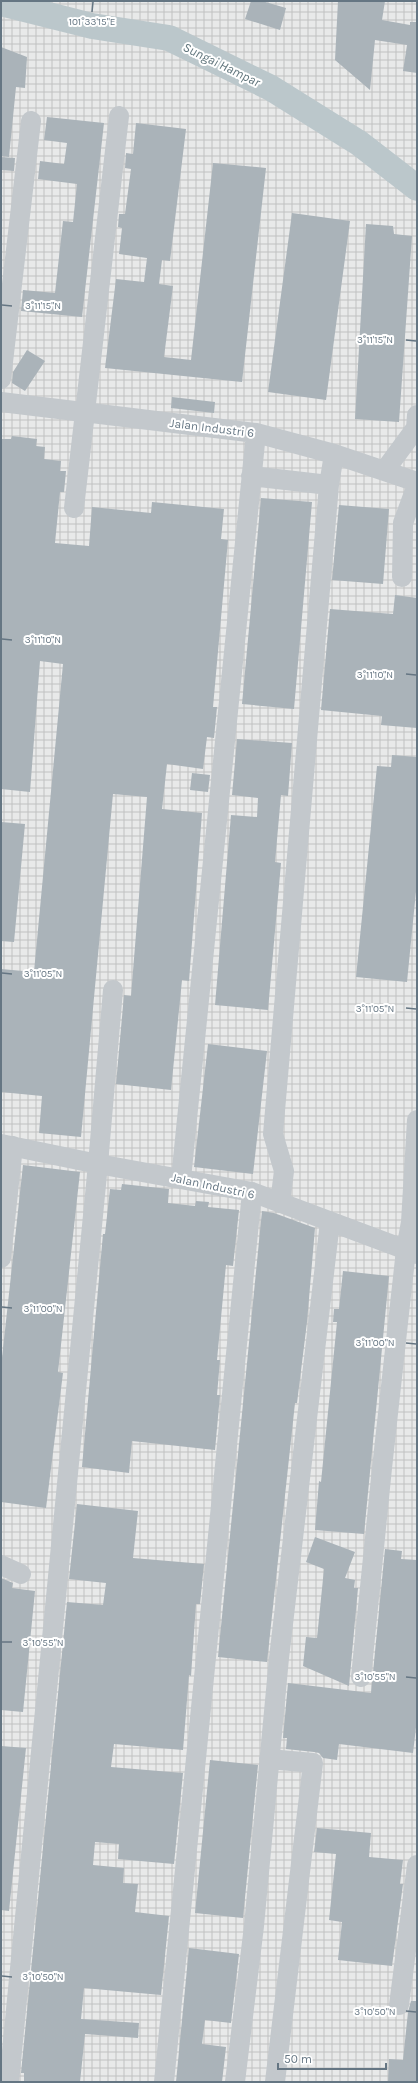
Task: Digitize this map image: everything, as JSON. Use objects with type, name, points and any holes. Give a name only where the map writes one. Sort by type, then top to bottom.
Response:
[{"type":"street","points":[[74,508],[119,116]]},
{"type":"street","points":[[1,379],[31,121]]},
{"type":"street","name":"Jalan Industri 6","points":[[1,402],[256,434],[334,454],[385,470],[417,483]]},
{"type":"street","points":[[385,470],[416,428],[417,415]]},
{"type":"street","points":[[181,1179],[256,434]]},
{"type":"street","points":[[280,1203],[284,1171],[273,1134],[329,485],[334,454]]},
{"type":"street","points":[[251,476],[329,485]]},
{"type":"street","points":[[402,577],[403,523],[417,483]]},
{"type":"street","points":[[9,2082],[98,1164],[113,990]]},
{"type":"street","points":[[361,1677],[412,1252],[411,1222],[417,1120]]},
{"type":"street","points":[[1,1258],[7,1145]]},
{"type":"street","name":"Jalan Industri 6","points":[[7,1145],[98,1164],[252,1192],[412,1252]]},
{"type":"street","points":[[164,2082],[252,1192]]},
{"type":"street","points":[[235,2082],[254,1926],[279,1658],[330,1222]]},
{"type":"street","points":[[1,1566],[21,1574]]},
{"type":"street","points":[[269,1759],[313,1763],[276,2082]]},
{"type":"street","points":[[399,2005],[417,1865]]},
{"type":"shaded area","points":[[1,1],[417,1],[417,2082],[1,2082]]},
{"type":"building","points":[[251,1],[262,1],[286,8],[280,30],[245,19]]},
{"type":"building","points":[[338,1],[385,1],[382,20],[410,25],[410,22],[417,22],[417,73],[403,71],[407,45],[375,40],[370,90],[335,60]]},
{"type":"building","points":[[1,47],[27,57],[25,88],[16,87],[9,157],[1,156]]},
{"type":"building","points":[[47,117],[104,123],[82,317],[21,311],[23,290],[55,293],[63,221],[73,222],[77,184],[38,179],[40,161],[64,164],[67,143],[44,140]]},
{"type":"building","points":[[136,123],[186,129],[170,261],[162,260],[159,284],[173,286],[164,357],[191,360],[213,163],[266,168],[242,382],[105,368],[116,279],[144,282],[147,258],[119,254],[122,228],[118,227],[119,214],[125,214],[131,169],[125,168],[126,153],[133,154]]},
{"type":"building","points":[[1,157],[15,158],[14,171],[1,170]]},
{"type":"building","points":[[292,213],[350,221],[326,400],[268,392]]},
{"type":"building","points":[[366,224],[393,226],[394,234],[412,236],[399,422],[355,419]]},
{"type":"building","points":[[27,350],[45,361],[25,391],[12,383],[13,372]]},
{"type":"building","points":[[172,397],[215,402],[214,413],[171,408]]},
{"type":"building","points":[[12,436],[37,439],[36,446],[45,447],[44,459],[61,461],[60,471],[66,471],[64,492],[60,492],[55,543],[89,546],[92,507],[151,513],[152,502],[224,509],[221,539],[228,540],[213,707],[217,707],[214,738],[207,737],[203,769],[167,764],[162,809],[202,813],[189,981],[182,980],[171,1090],[116,1084],[124,995],[131,996],[147,797],[113,794],[81,1137],[39,1133],[42,1096],[1,1092],[1,969],[34,972],[63,664],[40,661],[30,792],[1,789],[1,439],[11,439]]},
{"type":"building","points":[[261,498],[312,502],[294,709],[242,704]]},
{"type":"building","points":[[339,505],[389,509],[383,584],[332,580]]},
{"type":"building","points":[[395,595],[417,598],[417,728],[381,725],[382,716],[321,710],[330,609],[393,614]]},
{"type":"building","points":[[237,739],[292,743],[288,796],[281,795],[275,862],[281,863],[268,1010],[215,1005],[231,815],[257,817],[258,798],[232,795]]},
{"type":"building","points":[[392,755],[417,757],[417,881],[407,982],[356,977],[377,766],[391,767]]},
{"type":"building","points":[[192,773],[210,775],[208,792],[190,790]]},
{"type":"building","points":[[1,822],[25,824],[14,942],[1,941]]},
{"type":"building","points":[[208,1044],[267,1051],[253,1174],[194,1167]]},
{"type":"building","points":[[23,1165],[80,1172],[58,1372],[63,1373],[46,1508],[1,1502],[1,1367]]},
{"type":"building","points":[[122,1184],[169,1189],[168,1203],[195,1206],[196,1201],[209,1202],[208,1207],[239,1210],[233,1266],[226,1265],[217,1360],[220,1360],[217,1395],[220,1395],[215,1450],[132,1441],[129,1473],[82,1467],[103,1234],[105,1234],[110,1189],[121,1190]]},
{"type":"building","points":[[262,1211],[274,1213],[315,1228],[307,1322],[297,1403],[295,1403],[267,1662],[218,1657]]},
{"type":"building","points":[[343,1271],[389,1276],[364,1534],[315,1530],[337,1322],[333,1322],[334,1309],[339,1309]]},
{"type":"building","points":[[77,1504],[138,1511],[133,1558],[204,1564],[200,1604],[196,1604],[191,1676],[189,1675],[183,1750],[114,1744],[111,1767],[183,1773],[174,1864],[118,1859],[119,1844],[95,1842],[93,1865],[124,1868],[123,1883],[138,1884],[135,1912],[169,1916],[161,1995],[84,1988],[81,2019],[139,2023],[138,2038],[85,2034],[80,2082],[24,2082],[24,2073],[21,2073],[67,1602],[103,1605],[106,1583],[69,1579]]},
{"type":"building","points":[[315,1537],[355,1552],[345,1578],[355,1580],[354,1588],[358,1588],[349,1686],[303,1666],[306,1637],[317,1638],[324,1569],[306,1562]]},
{"type":"building","points":[[385,1549],[402,1551],[401,1559],[417,1560],[417,1719],[413,1753],[339,1744],[337,1760],[323,1758],[319,1753],[286,1749],[287,1738],[283,1738],[288,1683],[371,1693]]},
{"type":"building","points":[[1,1578],[13,1583],[12,1588],[35,1591],[23,1712],[1,1710]]},
{"type":"building","points":[[1,1746],[26,1748],[9,1911],[1,1910]]},
{"type":"building","points":[[210,1760],[258,1765],[243,1918],[195,1913]]},
{"type":"building","points":[[317,1828],[371,1833],[369,1857],[403,1860],[400,1884],[403,1884],[392,1966],[338,1960],[342,1922],[329,1920],[336,1854],[314,1852]]},
{"type":"building","points":[[189,1948],[239,1954],[231,2023],[205,2020],[202,2044],[226,2047],[222,2082],[176,2082]]},
{"type":"building","points":[[411,2001],[417,2001],[417,2082],[388,2082],[389,2059],[403,2060],[408,2012]]},
{"type":"waterway","name":"Sungai Hampar","points":[[1,3],[92,26],[169,38],[271,88],[359,143],[417,188]]}]
